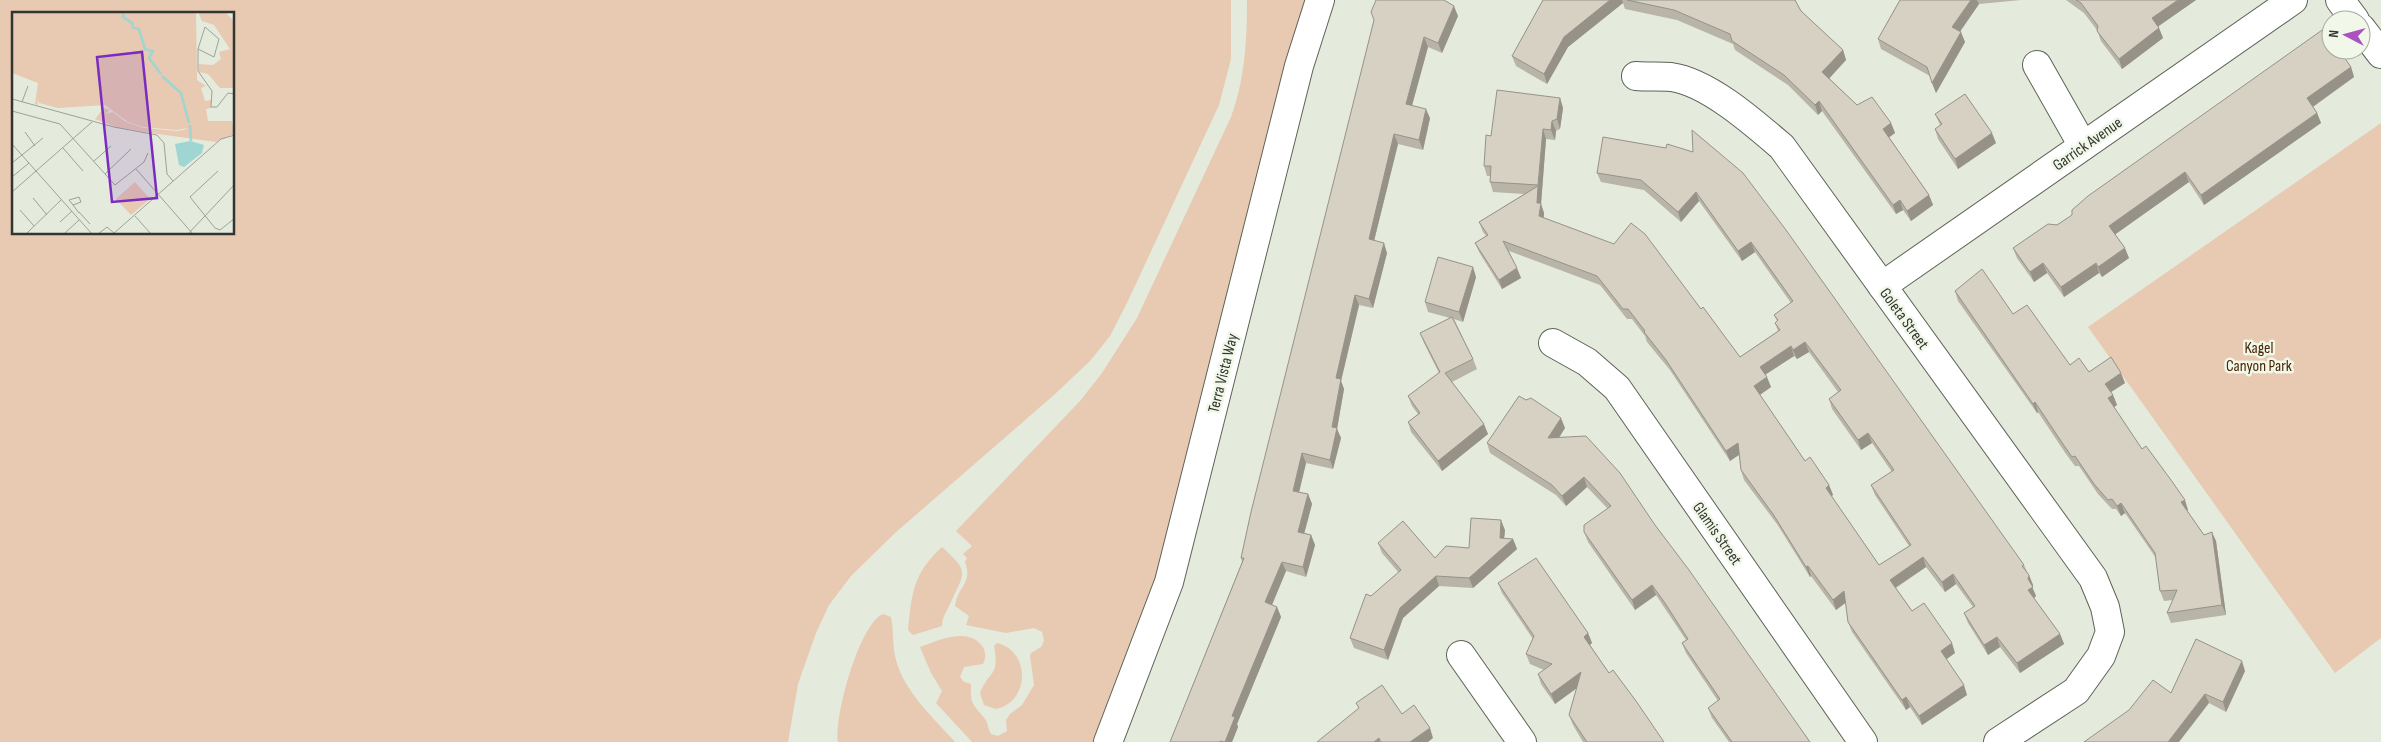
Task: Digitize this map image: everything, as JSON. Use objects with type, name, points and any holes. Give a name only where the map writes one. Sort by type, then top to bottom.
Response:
[{"type":"street","name":"Terra Vista Way","points":[[1108,742],[1170,582],[1298,66],[1320,0]]},
{"type":"street","name":"Garrick Avenue","points":[[1882,286],[2293,0]]},
{"type":"street","points":[[2371,41],[2381,54]]},
{"type":"street","points":[[2037,65],[2083,146]]},
{"type":"street","name":"Goleta Street","points":[[1636,76],[1673,78],[1700,88],[1745,115],[1782,147],[2093,578],[2105,607],[2110,632],[2101,656],[2076,690],[1998,742]]},
{"type":"street","name":"Glamis Street","points":[[1553,343],[1587,362],[1617,388],[1863,742]]},
{"type":"street","points":[[1461,656],[1520,741]]},
{"type":"green space","points":[[0,0],[1231,0],[1231,59],[1219,105],[1110,336],[1090,361],[1055,394],[895,533],[851,576],[829,605],[816,633],[798,684],[788,742],[0,742]]},
{"type":"green space","points":[[1247,0],[1305,0],[1173,529],[1150,605],[1094,742],[972,742],[936,703],[942,691],[931,673],[920,647],[943,639],[961,636],[976,640],[982,646],[985,655],[983,664],[964,667],[960,677],[964,682],[971,684],[973,704],[986,721],[991,734],[998,736],[1007,731],[1006,720],[1010,714],[1022,705],[1034,685],[1030,656],[1031,653],[1041,647],[1044,641],[1042,632],[1034,628],[1006,633],[966,625],[969,616],[955,606],[967,575],[965,562],[967,558],[963,554],[972,546],[956,531],[1080,401],[1102,373],[1137,318],[1236,103],[1244,60]]},
{"type":"green space","name":"Kagel Canyon Park","points":[[2381,123],[2381,638],[2335,673],[2088,327]]},
{"type":"green space","points":[[942,547],[961,568],[962,573],[959,585],[944,617],[942,626],[913,635],[908,630],[916,584],[925,566]]},
{"type":"green space","points":[[883,614],[891,617],[896,660],[906,683],[921,704],[955,742],[838,742],[840,713],[844,693],[857,652],[874,621]]},
{"type":"green space","points":[[997,643],[1008,648],[1016,656],[1021,666],[1022,676],[1020,687],[1015,697],[1007,704],[996,709],[984,705],[980,693],[995,668],[994,646]]},
{"type":"building","points":[[1376,0],[1444,0],[1454,6],[1438,43],[1424,37],[1406,104],[1426,109],[1419,140],[1394,134],[1369,239],[1384,243],[1369,299],[1355,295],[1336,378],[1341,379],[1332,427],[1337,428],[1330,460],[1302,453],[1293,491],[1308,494],[1298,532],[1311,535],[1303,567],[1282,562],[1265,602],[1277,607],[1232,716],[1235,717],[1225,742],[1170,742],[1244,558],[1241,558],[1251,512],[1374,20],[1371,12]]},
{"type":"building","points":[[1543,0],[1610,0],[1564,37],[1544,74],[1512,56]]},
{"type":"building","points":[[1627,0],[1795,0],[1801,11],[1843,50],[1822,72],[1857,105],[1872,97],[1891,123],[1883,129],[1929,195],[1907,211],[1900,200],[1893,205],[1819,101],[1815,105],[1784,75],[1732,41],[1730,34],[1674,10]]},
{"type":"building","points":[[1900,0],[1971,0],[1952,27],[1961,32],[1932,83],[1927,67],[1878,39]]},
{"type":"building","points":[[2076,0],[2178,0],[2152,18],[2159,28],[2119,59],[2097,31],[2098,26],[2081,3]]},
{"type":"building","points":[[2321,31],[2321,60],[2346,60],[2351,67],[2307,98],[2317,113],[2201,195],[2185,172],[2109,226],[2125,248],[2098,267],[2096,263],[2061,287],[2043,263],[2030,272],[2013,248],[2048,224],[2057,225],[2072,215],[2072,210],[2088,196]]},
{"type":"building","points":[[1497,90],[1560,98],[1557,119],[1552,121],[1551,130],[1543,129],[1538,185],[1490,182],[1491,166],[1484,166],[1486,135],[1491,136]]},
{"type":"building","points":[[1965,94],[1992,133],[1955,159],[1935,129],[1942,124],[1935,114]]},
{"type":"building","points":[[1692,130],[1743,173],[1786,230],[2024,565],[2022,566],[2029,575],[2028,579],[2033,587],[2028,590],[2060,634],[2017,663],[1997,637],[1984,645],[1964,613],[1975,606],[1953,574],[1942,582],[1923,557],[1890,580],[1912,611],[1924,603],[1952,643],[1941,651],[1964,685],[1919,716],[1906,697],[1902,700],[1848,622],[1844,591],[1833,600],[1808,566],[1806,567],[1773,514],[1741,470],[1738,443],[1726,451],[1666,360],[1628,309],[1623,309],[1597,276],[1503,241],[1517,268],[1499,280],[1475,243],[1488,235],[1479,222],[1538,186],[1537,203],[1541,203],[1539,216],[1614,244],[1631,223],[1645,234],[1701,309],[1703,307],[1740,357],[1780,330],[1775,323],[1778,320],[1774,315],[1793,301],[1751,242],[1738,251],[1696,192],[1678,212],[1641,180],[1597,173],[1603,137],[1666,148],[1667,144],[1693,152]],"holes":[[[1805,342],[1841,390],[1829,399],[1858,440],[1868,433],[1894,470],[1871,485],[1911,545],[1879,565],[1826,488],[1829,485],[1810,457],[1805,461],[1754,386],[1767,377],[1760,367],[1791,346],[1793,350]]]},
{"type":"building","points":[[1438,257],[1473,267],[1459,312],[1425,302]]},
{"type":"building","points":[[1982,269],[2013,314],[2027,305],[2070,365],[2079,358],[2089,372],[2111,357],[2121,373],[2105,384],[2113,395],[2108,398],[2142,449],[2146,446],[2171,480],[2185,500],[2181,502],[2204,535],[2212,532],[2222,605],[2167,613],[2177,590],[2160,591],[2155,553],[2121,503],[2117,506],[2112,499],[2108,500],[2094,484],[2075,456],[2072,457],[1955,291]]},
{"type":"building","points":[[1452,317],[1473,359],[1445,373],[1484,424],[1438,461],[1408,422],[1420,413],[1408,396],[1440,372],[1420,333]]},
{"type":"building","points":[[1519,396],[1526,400],[1531,398],[1561,418],[1548,438],[1586,436],[1620,473],[1810,742],[1732,742],[1708,708],[1720,699],[1682,643],[1688,639],[1665,603],[1652,585],[1632,600],[1584,532],[1584,525],[1611,506],[1584,477],[1562,496],[1552,485],[1487,443]]},
{"type":"building","points":[[1471,518],[1501,520],[1500,538],[1513,539],[1469,578],[1436,576],[1400,608],[1384,650],[1350,638],[1366,594],[1371,596],[1401,570],[1378,543],[1403,521],[1435,558],[1446,546],[1469,548]]},
{"type":"building","points":[[1536,558],[1588,633],[1584,637],[1609,673],[1613,670],[1664,742],[1587,742],[1569,715],[1581,672],[1551,694],[1538,674],[1552,664],[1526,654],[1534,636],[1498,583]]},
{"type":"building","points":[[2196,639],[2242,661],[2223,702],[2205,694],[2168,742],[2084,742],[2129,710],[2153,680],[2171,693]]},
{"type":"building","points":[[1382,685],[1402,714],[1414,705],[1430,728],[1410,742],[1381,742],[1379,738],[1374,742],[1317,742],[1359,708],[1356,703]]}]
